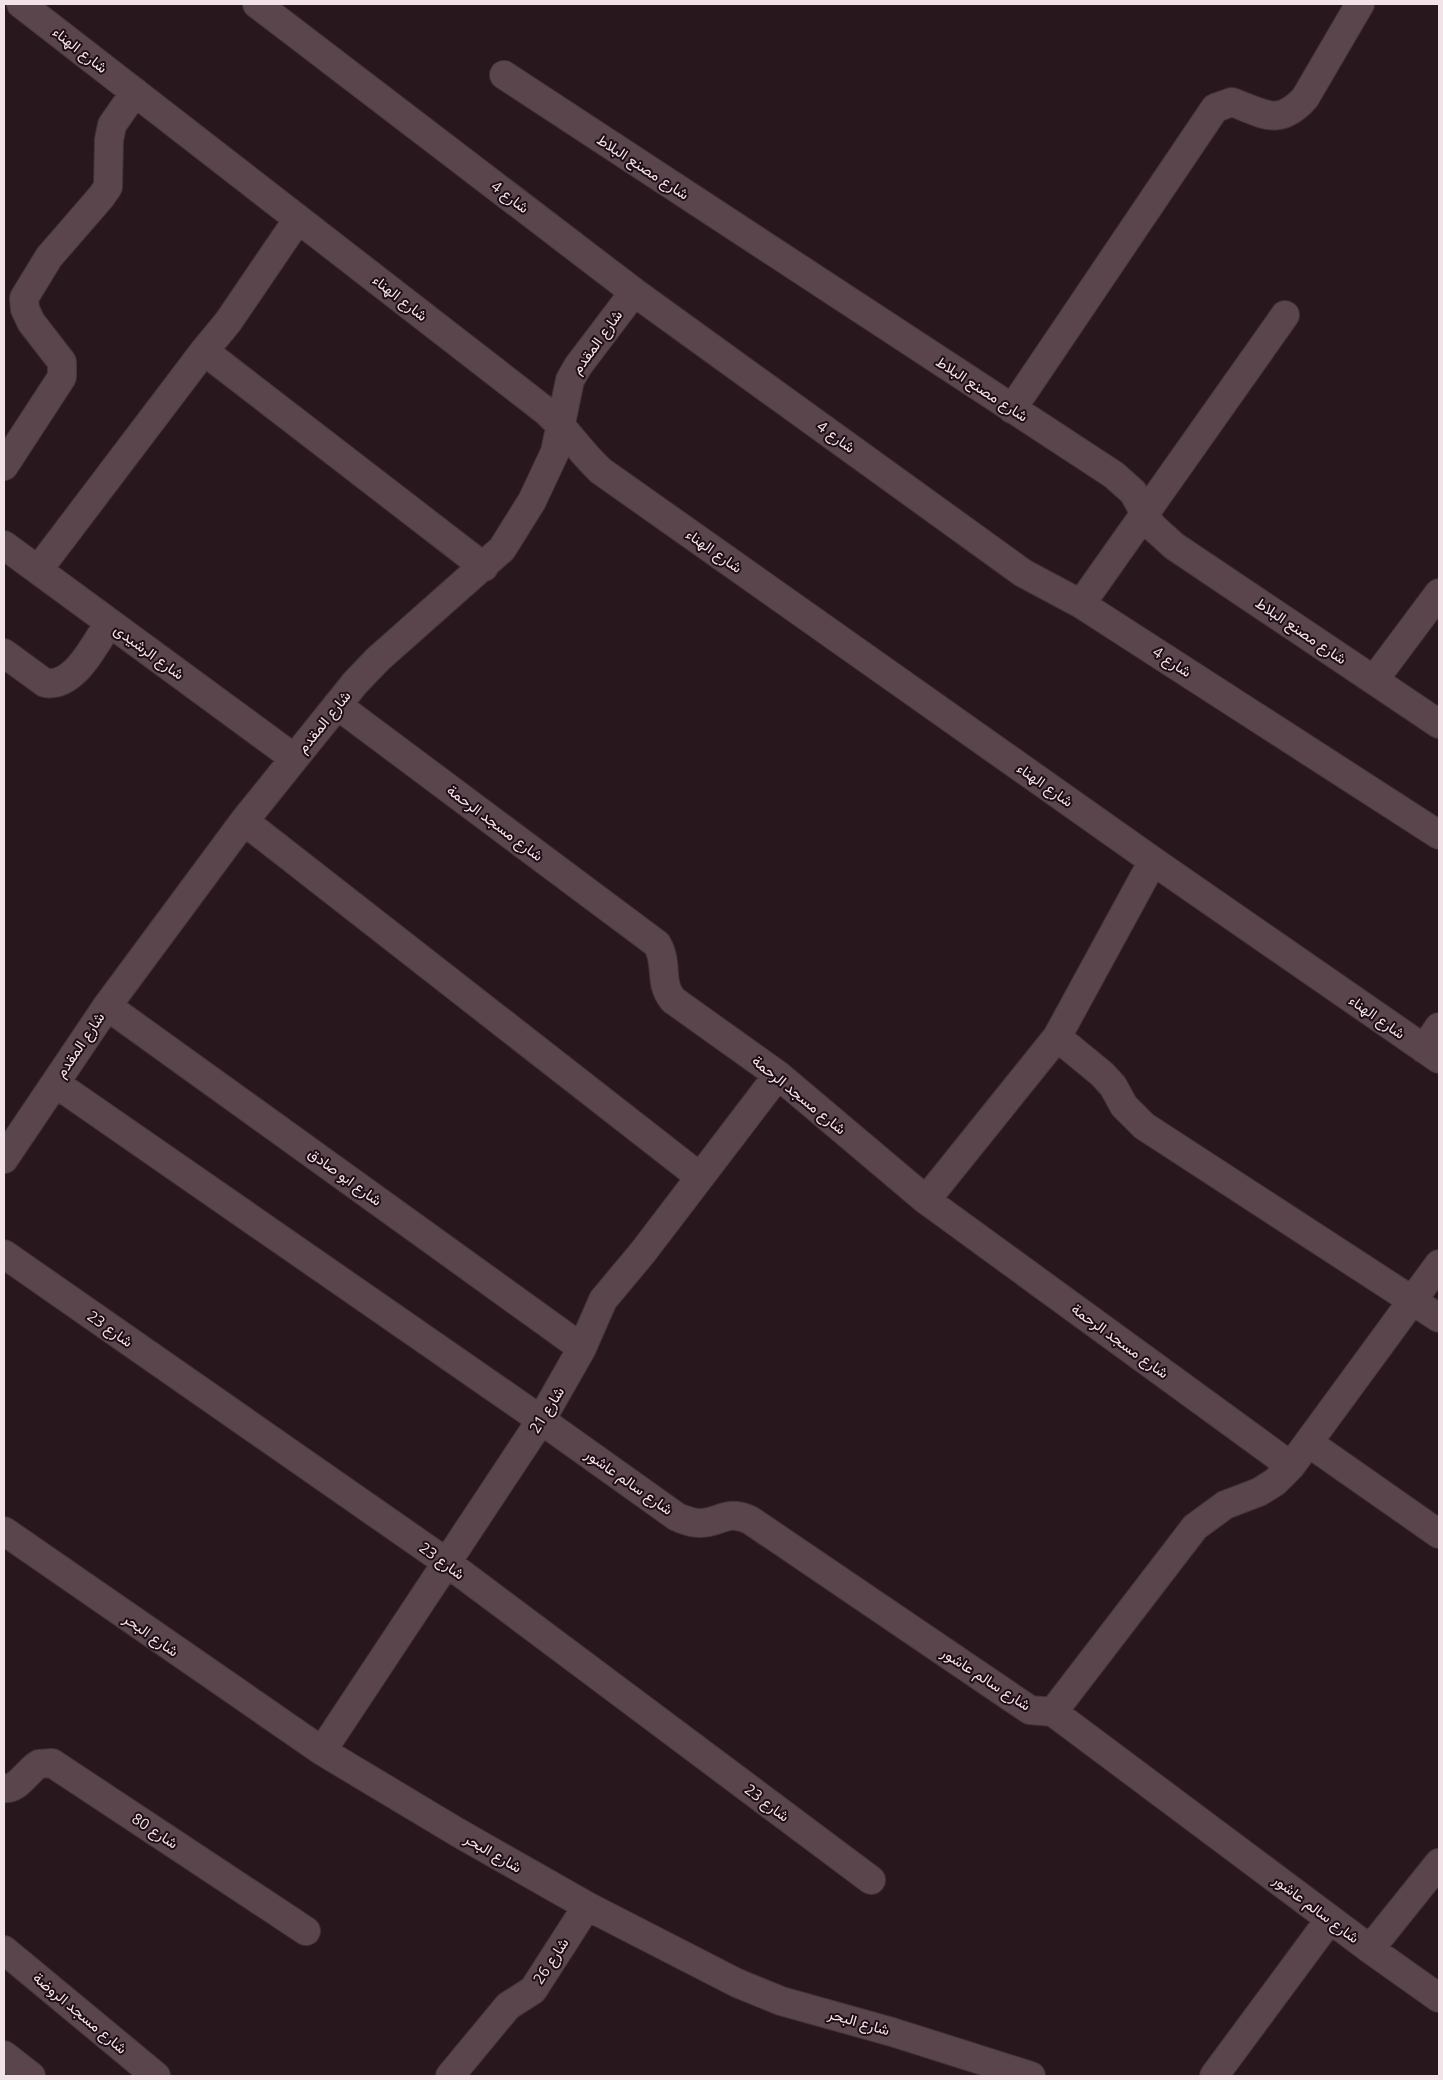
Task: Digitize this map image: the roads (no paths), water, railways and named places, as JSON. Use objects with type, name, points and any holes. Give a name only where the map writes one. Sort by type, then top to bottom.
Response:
[{"type":"street","name":"شارع الهناء","points":[[21,4],[547,412],[561,424],[588,459],[601,471],[1153,861],[1432,1054]]},
{"type":"street","name":"شارع 4","points":[[257,4],[634,292],[1023,572],[1081,604],[1439,835]]},
{"type":"street","points":[[1012,409],[1215,108],[1232,102],[1264,115],[1274,116],[1287,114],[1296,108],[1305,98],[1360,4]]},
{"type":"street","name":"شارع مصنع البلاط","points":[[504,75],[1124,483],[1133,492],[1152,526],[1174,546],[1439,724]]},
{"type":"street","points":[[4,466],[62,377],[62,362],[31,322],[25,309],[24,298],[49,257],[108,187],[109,140],[112,125],[135,92]]},
{"type":"street","points":[[38,570],[228,322],[298,219]]},
{"type":"street","name":"شارع المقدم","points":[[4,1159],[12,1129],[55,1083],[107,1006],[244,821],[337,705],[378,659],[484,567],[502,549],[532,500],[555,452],[570,380],[578,366],[634,292]]},
{"type":"street","points":[[1081,604],[1285,315]]},
{"type":"street","points":[[204,351],[484,567]]},
{"type":"street","name":"شارع الرشيدى","points":[[4,545],[294,758]]},
{"type":"street","points":[[1374,680],[1439,593]]},
{"type":"street","points":[[4,654],[45,683],[57,682],[69,678],[78,668],[109,623]]},
{"type":"street","name":"شارع مسجد الرحمة","points":[[337,705],[657,944],[662,953],[664,963],[663,982],[666,992],[673,1000],[778,1075],[926,1200],[1291,1466]]},
{"type":"street","points":[[244,821],[700,1177]]},
{"type":"street","points":[[926,1200],[1057,1038],[1153,861]]},
{"type":"street","name":"شارع ابو صادق","points":[[107,1006],[582,1348]]},
{"type":"street","points":[[1432,1054],[1439,1027]]},
{"type":"street","points":[[1057,1038],[1102,1074],[1113,1086],[1124,1106],[1144,1126],[1439,1318]]},
{"type":"street","name":"شارع 21","points":[[322,1751],[541,1420],[582,1348],[603,1300],[778,1075]]},
{"type":"street","name":"شارع سالم عاشور","points":[[55,1083],[541,1420],[677,1517],[689,1522],[701,1523],[731,1515],[750,1520],[1030,1710],[1054,1712],[1370,1949],[1439,1998]]},
{"type":"street","name":"شارع 23","points":[[4,1254],[446,1562],[872,1880]]},
{"type":"street","points":[[1054,1712],[1195,1527],[1225,1505],[1259,1492],[1275,1482],[1291,1466],[1439,1264]]},
{"type":"street","points":[[1309,1443],[1439,1534]]},
{"type":"street","name":"شارع البحر","points":[[4,1532],[322,1751],[457,1832],[587,1906],[737,1982],[781,2001],[892,2032],[1031,2076]]},
{"type":"street","name":"شارع 80","points":[[4,1788],[8,1789],[14,1786],[39,1764],[52,1764],[306,1931]]},
{"type":"street","points":[[1370,1949],[1439,1863]]},
{"type":"street","name":"شارع 26","points":[[450,2076],[508,2006],[533,1990],[587,1906]]},
{"type":"street","points":[[1214,2076],[1330,1919]]},
{"type":"street","name":"شارع مسجد الروضة","points":[[4,1950],[156,2076]]},
{"type":"street","points":[[4,2055],[31,2076]]}]
